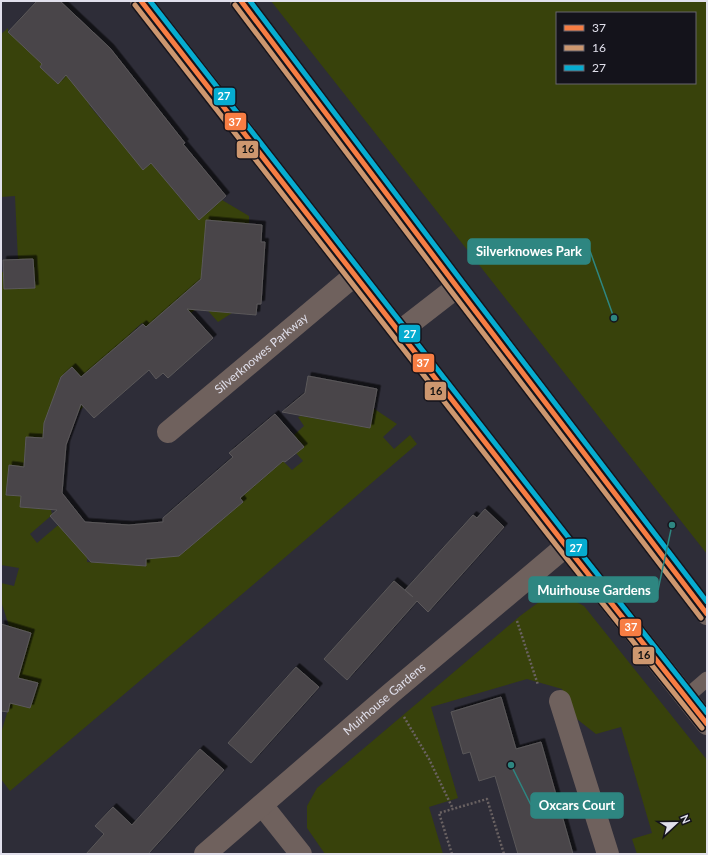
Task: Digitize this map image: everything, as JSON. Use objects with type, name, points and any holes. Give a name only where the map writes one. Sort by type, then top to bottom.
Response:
[{"type":"street","points":[[141,1],[566,546],[707,724]]},
{"type":"street","points":[[241,1],[457,288],[707,614]]},
{"type":"street","name":"Silverknowes Parkway","points":[[168,432],[355,275]]},
{"type":"street","points":[[399,332],[457,288]]},
{"type":"street","name":"Muirhouse Gardens","points":[[205,854],[390,694],[566,546]]},
{"type":"street","points":[[560,702],[608,854]]},
{"type":"street","points":[[262,805],[301,854]]},
{"type":"lane","points":[[685,698],[707,679]]},
{"type":"path","points":[[508,594],[540,691],[560,702]]},
{"type":"path","points":[[390,694],[429,759],[453,809]]},
{"type":"path","points":[[452,854],[439,813],[487,799],[504,854]]},
{"type":"green space","points":[[271,1],[707,1],[707,554]]},
{"type":"green space","points":[[8,28],[8,32],[54,52],[40,67],[58,84],[69,72],[108,90],[89,105],[108,128],[118,120],[143,170],[151,163],[198,219],[222,200],[249,216],[249,224],[233,301],[232,313],[218,322],[202,304],[191,313],[187,309],[153,336],[142,323],[130,334],[147,354],[123,361],[113,350],[81,377],[72,367],[59,379],[83,407],[78,412],[52,402],[44,426],[43,438],[26,437],[24,467],[9,465],[7,495],[21,496],[20,507],[51,510],[52,515],[30,534],[37,543],[70,515],[75,521],[63,531],[71,540],[84,528],[88,532],[87,562],[145,566],[148,537],[152,558],[180,556],[177,522],[198,540],[242,502],[227,484],[256,484],[283,461],[292,470],[303,461],[296,453],[304,446],[294,435],[304,426],[298,417],[301,416],[370,428],[373,408],[397,424],[383,437],[394,449],[410,435],[417,444],[10,791],[1,779],[1,730],[10,703],[30,708],[38,684],[18,678],[31,633],[9,626],[1,601],[1,583],[14,586],[19,568],[1,565],[1,272],[3,272],[4,289],[35,288],[33,259],[18,260],[15,196],[1,197],[1,34]]},
{"type":"green space","points":[[557,597],[569,598],[584,606],[707,760],[707,854],[637,854],[632,839],[652,833],[621,727],[596,734],[573,716],[562,689],[527,679],[431,707],[458,798],[429,807],[443,854],[325,854],[307,828],[307,806],[317,788],[520,616],[543,599]]},
{"type":"building","points":[[37,1],[60,1],[110,48],[185,143],[183,144],[226,196],[199,220],[151,163],[143,170],[66,75],[58,84],[40,67],[42,64],[8,32]]},
{"type":"building","points":[[206,220],[262,225],[261,242],[265,242],[261,304],[257,304],[256,315],[187,309],[213,338],[168,378],[163,373],[156,379],[149,370],[94,418],[81,404],[66,445],[62,493],[85,522],[129,525],[163,522],[163,518],[233,457],[229,453],[275,414],[304,447],[285,462],[283,461],[240,498],[243,502],[179,556],[146,559],[146,566],[91,562],[50,516],[57,510],[20,507],[21,496],[6,495],[9,465],[24,467],[26,437],[43,438],[44,423],[61,377],[72,367],[81,377],[143,324],[146,327],[201,279]]},
{"type":"building","points":[[33,259],[35,288],[4,289],[3,260]]},
{"type":"building","points":[[308,376],[377,389],[370,428],[282,412],[305,393]]},
{"type":"building","points":[[485,509],[504,527],[428,612],[417,601],[347,680],[324,659],[394,581],[413,597],[405,590],[473,515],[477,518]]},
{"type":"building","points":[[1,624],[31,633],[18,678],[38,683],[30,708],[10,703],[8,712],[1,711]]},
{"type":"building","points":[[296,667],[319,687],[251,763],[228,743]]},
{"type":"building","points":[[501,697],[516,749],[541,742],[573,854],[518,854],[495,776],[479,781],[470,752],[463,754],[451,712]]},
{"type":"building","points":[[200,749],[224,770],[148,854],[86,854],[104,834],[95,826],[113,807],[132,825]]},
{"type":"transit line","name":"37","points":[[141,1],[566,546],[707,724]]},
{"type":"transit line","name":"27","points":[[150,1],[707,713]]},
{"type":"transit line","name":"37","points":[[241,1],[707,614]]},
{"type":"transit line","name":"27","points":[[250,1],[707,602]]},
{"type":"transit line","name":"16","points":[[135,5],[560,550],[702,728]]},
{"type":"transit line","name":"16","points":[[235,5],[701,618]]},
{"type":"place","name":"Silverknowes Park","points":[[614,318]]},
{"type":"place","name":"Muirhouse Gardens","points":[[672,525]]},
{"type":"place","name":"Oxcars Court","points":[[511,765]]}]
